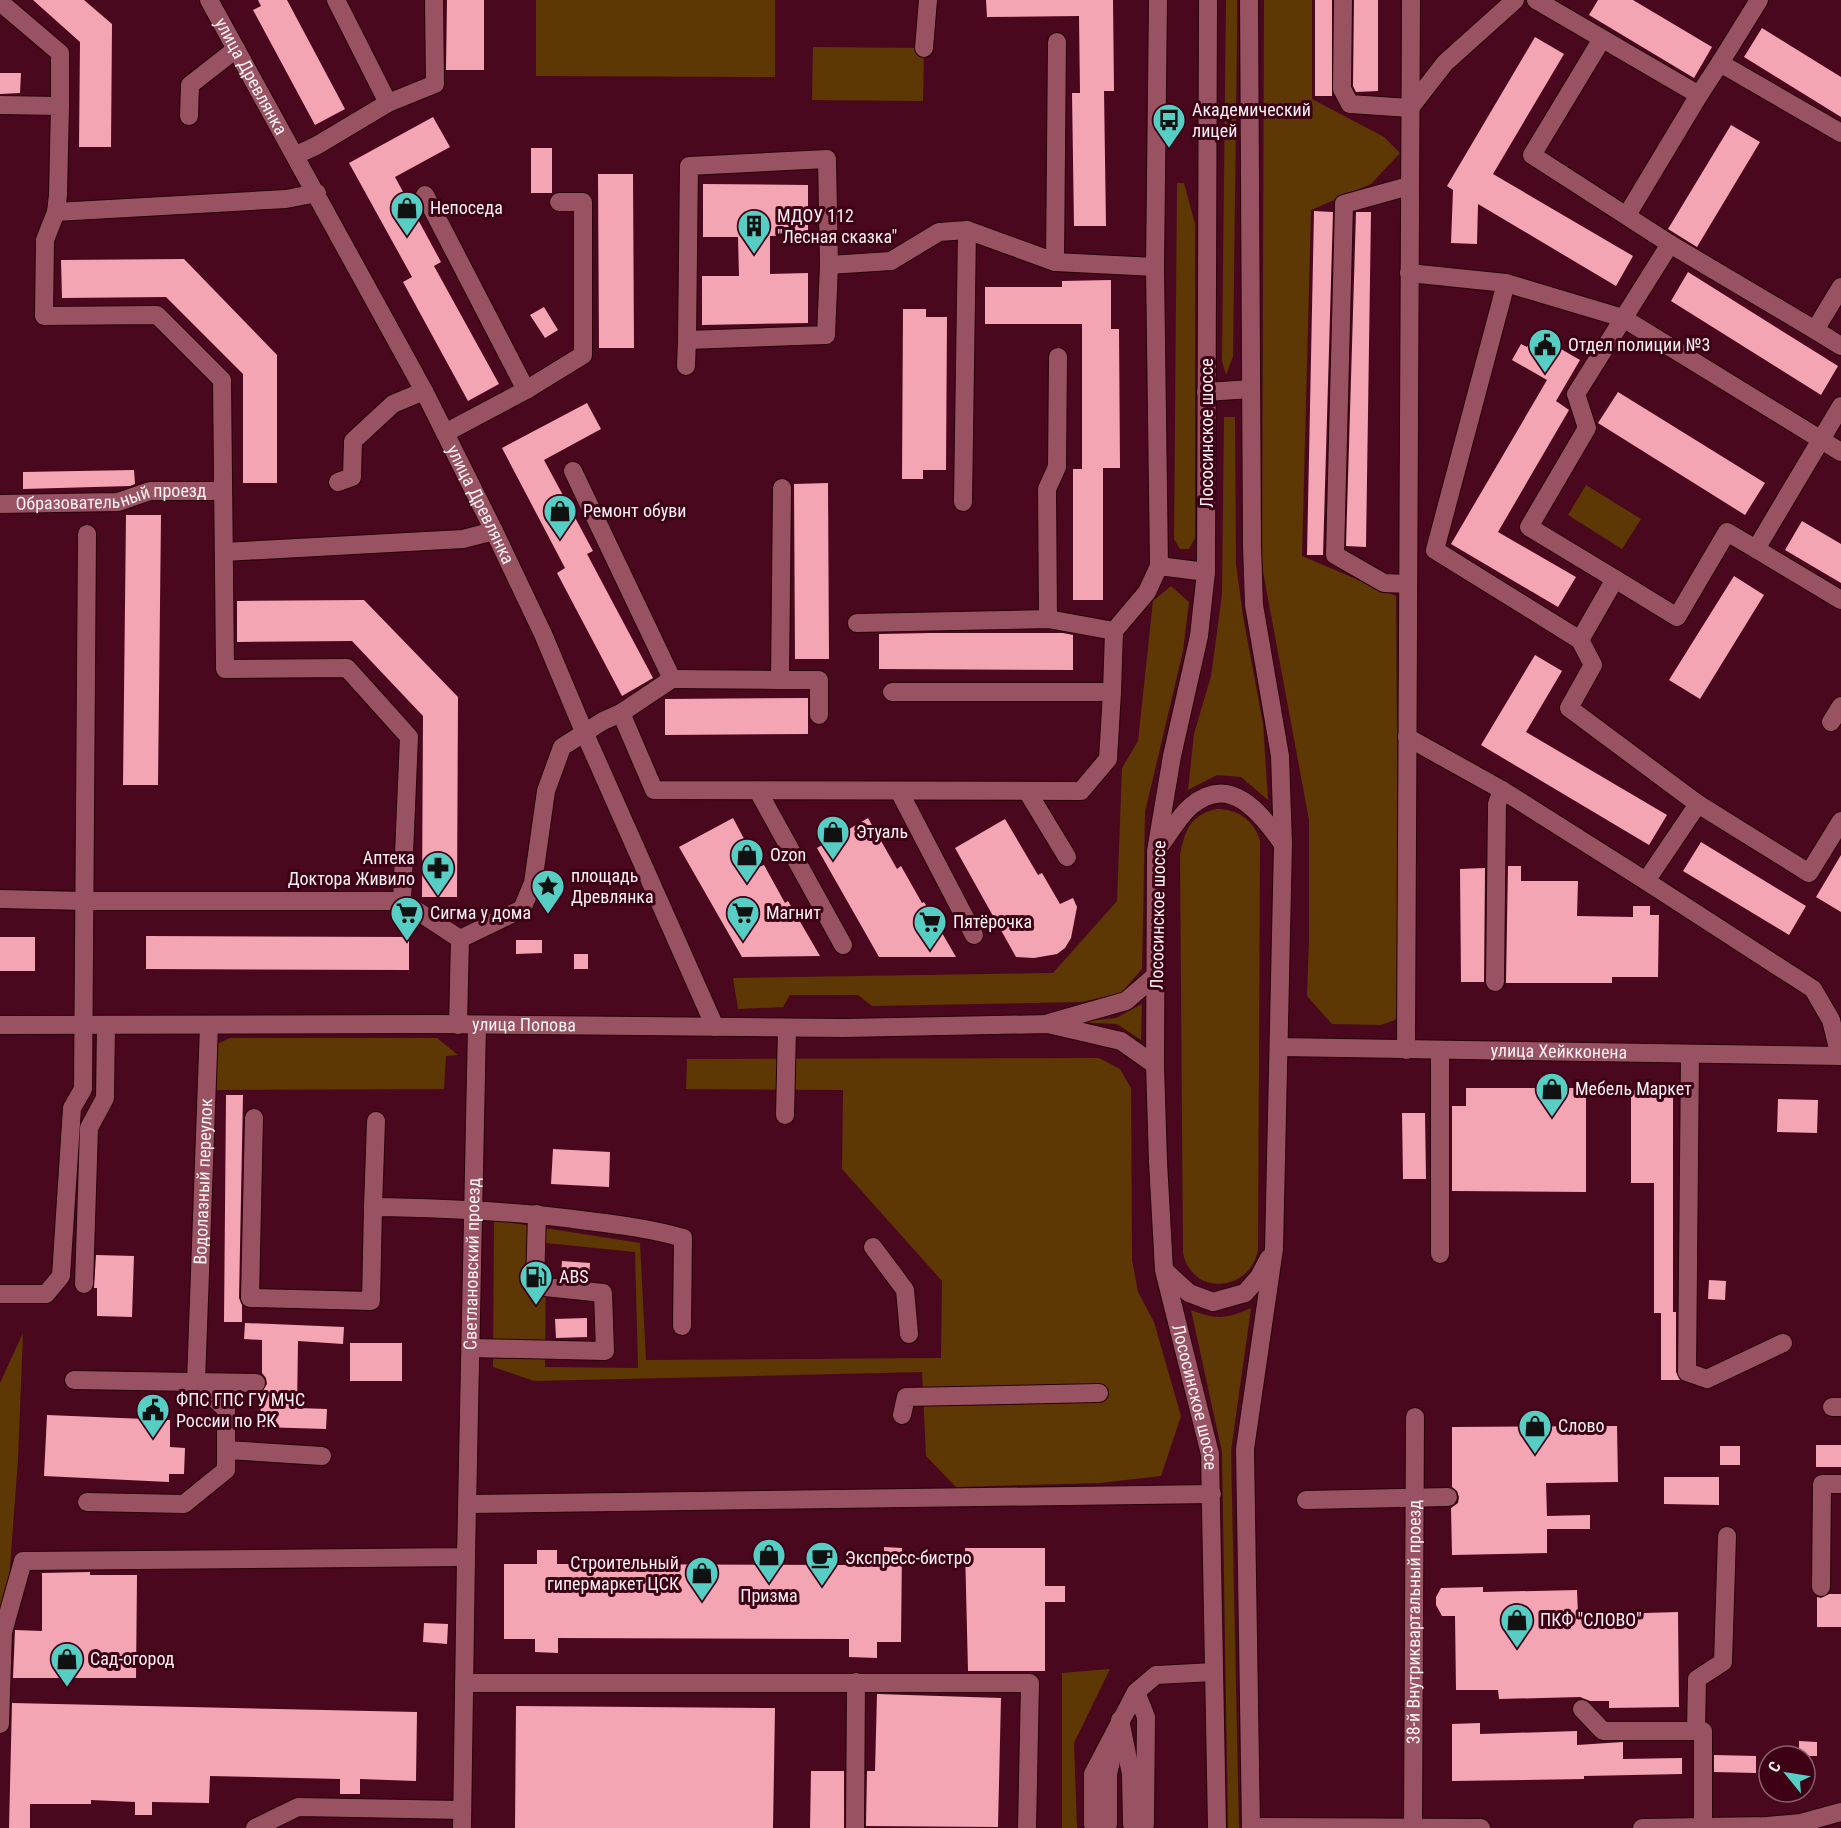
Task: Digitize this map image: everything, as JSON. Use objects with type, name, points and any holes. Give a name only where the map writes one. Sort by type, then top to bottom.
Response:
[{"type":"street","name":"улица Древлянка","points":[[209,0],[424,390],[494,531],[543,634],[715,1027]]},
{"type":"street","points":[[336,0],[388,103]]},
{"type":"street","points":[[296,155],[316,146],[388,103],[435,84],[434,0]]},
{"type":"street","points":[[924,48],[928,0]]},
{"type":"street","points":[[621,713],[654,790],[1081,792],[1108,759],[1114,631],[1148,592],[1159,566],[1155,267],[1158,0]]},
{"type":"street","name":"Лососинское шоссе","points":[[1209,0],[1206,572],[1199,636],[1172,756],[1156,851],[1155,1065],[1164,1270],[1210,1454],[1217,1828]]},
{"type":"street","name":"Лососинское шоссе","points":[[1249,0],[1254,605],[1280,756],[1283,844],[1274,1249],[1245,1449],[1251,1827]]},
{"type":"street","points":[[1343,0],[1342,89],[1350,104],[1410,108]]},
{"type":"street","points":[[1406,1050],[1411,0]]},
{"type":"street","points":[[1410,108],[1445,63],[1515,0]]},
{"type":"street","points":[[1536,0],[1700,95]]},
{"type":"street","points":[[1627,215],[1759,0]]},
{"type":"street","points":[[0,2],[60,53],[58,195],[56,212],[45,240],[44,316],[157,315],[222,380],[225,669],[347,668],[409,737],[402,901]]},
{"type":"street","points":[[1602,39],[1532,155],[1670,244],[1841,346]]},
{"type":"street","points":[[1054,262],[1057,42]]},
{"type":"street","points":[[189,116],[190,86],[236,49]]},
{"type":"street","points":[[1720,63],[1841,133]]},
{"type":"street","points":[[0,105],[60,106]]},
{"type":"street","points":[[686,366],[689,166],[826,159],[830,266],[826,335],[687,340]]},
{"type":"street","points":[[1408,584],[1384,584],[1335,555],[1344,204],[1409,186]]},
{"type":"street","points":[[56,212],[286,200],[316,193]]},
{"type":"street","points":[[425,195],[526,390]]},
{"type":"street","points":[[445,432],[526,390],[583,355],[583,202],[559,202]]},
{"type":"street","points":[[830,266],[891,261],[939,232],[967,230],[1054,262],[1155,267]]},
{"type":"street","points":[[963,502],[967,230]]},
{"type":"street","points":[[1670,244],[1576,393],[1587,429],[1529,527],[1677,617],[1727,532],[1841,600]]},
{"type":"street","points":[[1409,273],[1506,283],[1623,318],[1841,452]]},
{"type":"street","points":[[1435,550],[1506,283]]},
{"type":"street","points":[[1815,330],[1841,287]]},
{"type":"street","points":[[1048,620],[1047,489],[1057,467],[1058,357]]},
{"type":"street","points":[[1206,392],[1251,389]]},
{"type":"street","points":[[338,482],[352,477],[353,441],[393,404],[424,390]]},
{"type":"street","points":[[1756,549],[1841,405]]},
{"type":"street","points":[[573,471],[672,679]]},
{"type":"street","points":[[780,680],[783,488]]},
{"type":"street","name":"Образовательный проезд","points":[[0,504],[118,502],[150,491],[223,491]]},
{"type":"street","points":[[224,552],[463,539],[494,531]]},
{"type":"street","points":[[0,1294],[46,1294],[61,1276],[72,1108],[83,1089],[87,534]]},
{"type":"street","points":[[1408,534],[1580,640],[1593,665],[1569,708],[1698,804],[1809,873],[1841,821]]},
{"type":"street","points":[[1159,566],[1206,572]]},
{"type":"street","points":[[1580,640],[1615,579]]},
{"type":"street","points":[[858,623],[1048,620],[1114,631]]},
{"type":"street","points":[[0,899],[402,901],[460,939],[522,909],[533,883],[546,791],[562,747],[603,721],[621,713],[672,679],[819,680],[819,715]]},
{"type":"street","points":[[892,692],[1112,692]]},
{"type":"street","points":[[1831,722],[1841,706]]},
{"type":"street","points":[[1407,737],[1502,790],[1813,989],[1832,1020],[1840,1056]]},
{"type":"street","points":[[1496,982],[1497,804],[1502,790]]},
{"type":"street","points":[[758,791],[843,945]]},
{"type":"street","points":[[899,791],[974,934]]},
{"type":"street","points":[[1027,791],[1067,857]]},
{"type":"street","points":[[1156,851],[1189,808],[1207,795],[1228,793],[1249,804],[1283,844]]},
{"type":"street","points":[[1646,881],[1698,804]]},
{"type":"street","name":"Светлановский проезд","points":[[460,939],[468,1025],[473,1209],[462,1819]]},
{"type":"street","name":"улица Попова","points":[[1048,1024],[1126,1001],[1156,975]]},
{"type":"street","name":"улица Попова","points":[[0,1025],[788,1028],[1048,1024],[1121,1041],[1155,1065]]},
{"type":"street","points":[[84,1284],[88,1128],[105,1098],[106,1025]]},
{"type":"street","name":"Водолазный переулок","points":[[196,1382],[209,1025]]},
{"type":"street","points":[[785,1115],[788,1028]]},
{"type":"street","name":"улица Хейкконена","points":[[1279,1047],[1840,1056]]},
{"type":"street","points":[[1440,1050],[1440,1254]]},
{"type":"street","points":[[1690,1054],[1687,1372],[1707,1379],[1783,1343]]},
{"type":"street","points":[[254,1118],[250,1298],[371,1301],[376,1121]]},
{"type":"street","points":[[374,1207],[473,1209],[537,1214],[653,1229],[683,1238],[682,1326]]},
{"type":"street","points":[[471,1348],[605,1351],[603,1293],[535,1286],[537,1214]]},
{"type":"street","points":[[873,1247],[905,1290],[909,1334]]},
{"type":"street","points":[[1164,1270],[1188,1293],[1213,1302],[1245,1293],[1252,1287],[1274,1249]]},
{"type":"street","points":[[74,1380],[256,1383]]},
{"type":"street","points":[[87,1502],[184,1504],[226,1470],[226,1409],[196,1382]]},
{"type":"street","points":[[902,1415],[906,1397],[1100,1394]]},
{"type":"street","name":"38-й Внутриквартальный проезд","points":[[1413,1827],[1415,1417]]},
{"type":"street","points":[[227,1450],[322,1456]]},
{"type":"street","points":[[1821,1587],[1822,1484],[1841,1484]]},
{"type":"street","points":[[468,1504],[1212,1494]]},
{"type":"street","points":[[1306,1500],[1448,1497]]},
{"type":"street","points":[[1696,1731],[1697,1679],[1723,1662],[1726,1536]]},
{"type":"street","points":[[0,1724],[3,1632],[23,1561],[466,1557]]},
{"type":"street","points":[[1143,1826],[1096,1825],[1093,1774],[1136,1692],[1156,1675],[1214,1672]]},
{"type":"street","points":[[855,1828],[856,1682]]},
{"type":"street","points":[[464,1683],[1030,1683],[1027,1828]]},
{"type":"street","points":[[1136,1692],[1146,1717],[1143,1826]]},
{"type":"street","points":[[1582,1709],[1603,1731],[1703,1731],[1703,1827]]},
{"type":"street","points":[[1120,1720],[1143,1826]]},
{"type":"street","points":[[255,1828],[298,1807],[462,1819]]},
{"type":"street","points":[[1641,1828],[1801,1823],[1841,1812]]},
{"type":"street","points":[[1251,1827],[1480,1828]]},
{"type":"shaded area","points":[[536,0],[775,0],[775,77],[536,76]]},
{"type":"shaded area","points":[[1226,0],[1237,0],[1237,34],[1233,356],[1226,375],[1222,361]]},
{"type":"shaded area","points":[[1264,0],[1312,0],[1312,99],[1384,137],[1400,153],[1371,184],[1311,210],[1302,556],[1396,596],[1399,1014],[1395,1020],[1381,1025],[1332,1024],[1307,996],[1309,820],[1262,566]]},
{"type":"shaded area","points":[[813,47],[924,48],[923,101],[812,100]]},
{"type":"shaded area","points":[[1177,183],[1184,183],[1195,224],[1195,538],[1189,549],[1180,549],[1174,539]]},
{"type":"shaded area","points":[[1224,417],[1235,417],[1236,564],[1263,724],[1268,800],[1241,777],[1217,775],[1188,790],[1194,734],[1211,676],[1222,595]]},
{"type":"shaded area","points":[[1586,485],[1641,519],[1622,549],[1568,515]]},
{"type":"shaded area","points":[[1171,586],[1189,602],[1183,651],[1145,812],[1142,969],[1121,993],[1081,1002],[872,1006],[858,995],[790,995],[783,1007],[738,1009],[733,978],[1053,973],[1117,901],[1122,768],[1138,741],[1153,601]]},
{"type":"shaded area","points":[[1216,809],[1237,813],[1249,821],[1260,840],[1258,1250],[1253,1264],[1244,1274],[1233,1281],[1221,1284],[1197,1277],[1188,1267],[1183,1253],[1180,855],[1186,832],[1194,820]]},
{"type":"shaded area","points":[[1142,1004],[1141,1040],[1117,1024],[1078,1022],[1116,1018]]},
{"type":"shaded area","points":[[230,1038],[437,1038],[458,1055],[446,1056],[444,1089],[212,1090],[217,1044]]},
{"type":"shaded area","points":[[1099,1058],[1120,1069],[1131,1088],[1132,1260],[1138,1292],[1154,1322],[1181,1416],[1161,1476],[1099,1483],[956,1487],[926,1456],[922,1372],[534,1381],[493,1367],[494,1220],[640,1243],[646,1360],[941,1358],[942,1281],[842,1169],[843,1090],[686,1089],[687,1059]],"holes":[[[546,1243],[635,1252],[638,1368],[545,1367]]]},
{"type":"shaded area","points":[[1251,1308],[1231,1451],[1239,1828],[1228,1828],[1222,1452],[1191,1310],[1221,1317]]},
{"type":"shaded area","points":[[23,1333],[18,1459],[6,1620],[0,1653],[0,1383]]},
{"type":"shaded area","points":[[1110,1669],[1074,1743],[1077,1828],[1062,1828],[1062,1673]]},
{"type":"building","points":[[33,0],[84,0],[112,24],[111,147],[79,147],[80,42]]},
{"type":"building","points":[[258,0],[287,0],[345,109],[315,125],[253,10],[261,6]]},
{"type":"building","points":[[447,0],[484,0],[484,70],[446,70]]},
{"type":"building","points":[[986,0],[1113,0],[1114,91],[1104,91],[1106,226],[1074,226],[1072,93],[1080,93],[1079,16],[987,17]]},
{"type":"building","points":[[1315,0],[1332,0],[1332,96],[1315,96]]},
{"type":"building","points":[[1354,0],[1378,0],[1378,91],[1356,92],[1353,86]]},
{"type":"building","points":[[1598,0],[1633,0],[1712,47],[1694,78],[1589,15]]},
{"type":"building","points":[[1762,28],[1841,77],[1841,117],[1744,57]]},
{"type":"building","points":[[1535,37],[1564,54],[1493,174],[1633,256],[1616,286],[1478,204],[1477,244],[1451,243],[1453,190],[1447,186]]},
{"type":"building","points":[[0,73],[21,73],[20,93],[0,94]]},
{"type":"building","points":[[433,117],[450,147],[395,177],[441,262],[434,266],[499,384],[468,401],[403,282],[412,277],[349,163]]},
{"type":"building","points":[[1731,125],[1760,142],[1697,247],[1668,229]]},
{"type":"building","points":[[531,148],[552,148],[552,193],[531,193]]},
{"type":"building","points":[[598,174],[633,174],[634,348],[599,348]]},
{"type":"building","name":"МДОУ 112 \"Лесная сказка\"","points":[[703,184],[808,185],[808,235],[770,236],[770,274],[808,273],[808,323],[702,325],[702,276],[739,276],[738,237],[703,237]]},
{"type":"building","points":[[1314,211],[1333,212],[1323,555],[1307,555]]},
{"type":"building","points":[[1356,212],[1371,212],[1366,547],[1346,546]]},
{"type":"building","points":[[184,259],[277,355],[277,483],[243,483],[243,374],[166,297],[62,298],[61,260]]},
{"type":"building","points":[[1688,272],[1838,366],[1821,395],[1671,301]]},
{"type":"building","points":[[1111,280],[1111,329],[1119,329],[1120,468],[1103,468],[1103,600],[1073,600],[1073,469],[1082,469],[1082,324],[985,324],[985,287],[1062,287],[1062,281]]},
{"type":"building","points":[[544,307],[558,330],[545,338],[530,315]]},
{"type":"building","points":[[903,309],[926,309],[926,317],[947,317],[946,470],[923,470],[923,479],[902,479]]},
{"type":"building","points":[[1535,334],[1580,360],[1556,401],[1569,410],[1498,532],[1576,577],[1558,607],[1451,544],[1547,380],[1512,360],[1521,344],[1527,347]]},
{"type":"building","points":[[1618,392],[1765,483],[1745,515],[1598,423]]},
{"type":"building","points":[[587,403],[601,429],[544,460],[593,551],[587,554],[653,678],[622,696],[557,573],[565,568],[502,448]]},
{"type":"building","points":[[134,470],[135,484],[130,486],[23,489],[23,472]]},
{"type":"building","points":[[828,483],[829,659],[795,659],[794,484]]},
{"type":"building","points":[[126,515],[161,515],[158,785],[123,785]]},
{"type":"building","points":[[1802,521],[1841,544],[1841,583],[1785,550]]},
{"type":"building","points":[[1734,576],[1764,595],[1700,699],[1669,680]]},
{"type":"building","points":[[364,600],[458,697],[457,897],[422,897],[423,716],[352,641],[237,642],[237,601]]},
{"type":"building","points":[[1063,633],[1073,635],[1073,670],[879,669],[879,634]]},
{"type":"building","points":[[1535,655],[1562,671],[1526,732],[1667,815],[1649,845],[1481,745]]},
{"type":"building","points":[[808,698],[808,734],[665,735],[665,699]]},
{"type":"building","points":[[733,818],[759,867],[764,865],[785,903],[788,901],[820,956],[742,957],[679,847]]},
{"type":"building","points":[[868,818],[897,869],[901,866],[956,957],[879,957],[817,848]]},
{"type":"building","points":[[1005,819],[1038,875],[1042,873],[1060,904],[1073,898],[1077,907],[1071,938],[1065,948],[1057,954],[1034,958],[1016,957],[955,848]]},
{"type":"building","points":[[1701,842],[1806,906],[1789,935],[1683,871]]},
{"type":"building","points":[[1841,855],[1841,912],[1816,897]]},
{"type":"building","points":[[1508,866],[1521,866],[1521,881],[1578,881],[1577,916],[1633,917],[1633,906],[1650,906],[1650,915],[1659,915],[1658,977],[1612,977],[1612,983],[1506,983]]},
{"type":"building","points":[[1485,868],[1484,982],[1461,982],[1460,869]]},
{"type":"building","points":[[146,936],[409,937],[409,970],[146,969]]},
{"type":"building","points":[[0,937],[35,937],[35,971],[0,971]]},
{"type":"building","points":[[516,940],[542,940],[542,953],[516,954]]},
{"type":"building","points":[[574,954],[588,954],[588,969],[574,969]]},
{"type":"building","points":[[1466,1088],[1586,1088],[1586,1192],[1452,1191],[1452,1106],[1466,1106]]},
{"type":"building","points":[[1631,1090],[1673,1091],[1673,1312],[1676,1312],[1676,1372],[1680,1380],[1661,1380],[1661,1313],[1654,1313],[1654,1183],[1631,1183]]},
{"type":"building","points":[[226,1095],[243,1095],[239,1298],[242,1305],[242,1322],[224,1322]]},
{"type":"building","points":[[1778,1099],[1818,1100],[1817,1133],[1777,1132]]},
{"type":"building","points":[[1402,1113],[1425,1113],[1426,1179],[1403,1179]]},
{"type":"building","points":[[553,1149],[610,1152],[609,1187],[551,1184]]},
{"type":"building","points":[[96,1255],[134,1256],[132,1317],[97,1316],[97,1288],[94,1288]]},
{"type":"building","points":[[562,1261],[590,1263],[589,1280],[561,1277]]},
{"type":"building","points":[[1709,1280],[1726,1281],[1725,1300],[1708,1299]]},
{"type":"building","points":[[587,1318],[587,1337],[556,1338],[555,1319]]},
{"type":"building","points":[[245,1323],[344,1327],[343,1344],[298,1341],[297,1408],[327,1409],[326,1429],[260,1427],[261,1393],[267,1384],[262,1373],[262,1340],[244,1339]]},
{"type":"building","points":[[350,1343],[402,1343],[402,1381],[350,1381]]},
{"type":"building","points":[[47,1415],[170,1420],[170,1447],[185,1448],[184,1474],[169,1474],[169,1482],[44,1476]]},
{"type":"building","points":[[1617,1426],[1618,1482],[1546,1483],[1547,1516],[1590,1515],[1590,1529],[1547,1529],[1547,1553],[1452,1555],[1451,1508],[1458,1503],[1459,1497],[1457,1491],[1452,1487],[1452,1427]]},
{"type":"building","points":[[1816,1445],[1841,1445],[1841,1467],[1816,1467]]},
{"type":"building","points":[[1720,1446],[1740,1446],[1740,1465],[1720,1465]]},
{"type":"building","points":[[1664,1477],[1719,1477],[1719,1505],[1664,1504]]},
{"type":"building","name":"Строительный гипермаркет ЦСК","points":[[884,1547],[902,1548],[901,1642],[877,1642],[877,1658],[849,1657],[849,1639],[558,1638],[558,1653],[535,1652],[535,1639],[504,1639],[504,1564],[537,1564],[537,1550],[557,1550],[557,1564],[847,1565],[848,1555],[884,1556]]},
{"type":"building","points":[[965,1548],[1045,1548],[1045,1586],[1065,1586],[1065,1602],[1045,1602],[1045,1671],[968,1671]]},
{"type":"building","points":[[90,1572],[90,1575],[137,1575],[136,1678],[13,1678],[15,1630],[42,1631],[42,1573]]},
{"type":"building","points":[[1483,1587],[1483,1592],[1577,1590],[1578,1615],[1678,1612],[1679,1707],[1609,1708],[1609,1701],[1590,1701],[1580,1697],[1499,1699],[1498,1690],[1456,1690],[1455,1616],[1442,1616],[1436,1605],[1436,1597],[1441,1588]]},
{"type":"building","points":[[1829,1594],[1841,1594],[1841,1627],[1817,1627],[1817,1597],[1821,1598]]},
{"type":"building","points":[[424,1623],[448,1624],[447,1644],[423,1642]]},
{"type":"building","points":[[877,1694],[1001,1698],[998,1827],[866,1826],[867,1771],[875,1771]]},
{"type":"building","points":[[12,1703],[417,1712],[416,1781],[360,1779],[360,1794],[340,1794],[340,1779],[210,1776],[209,1803],[152,1802],[152,1815],[135,1815],[135,1802],[91,1800],[91,1804],[30,1804],[30,1828],[9,1828]]},
{"type":"building","points":[[516,1706],[775,1708],[773,1828],[515,1828]]},
{"type":"building","points":[[1480,1723],[1480,1734],[1577,1731],[1577,1745],[1623,1742],[1623,1759],[1682,1758],[1682,1774],[1584,1776],[1584,1779],[1452,1781],[1452,1724]]},
{"type":"building","points":[[1799,1741],[1817,1742],[1817,1744],[1799,1744]]},
{"type":"building","points":[[1714,1755],[1756,1756],[1756,1773],[1714,1772]]},
{"type":"building","points":[[811,1771],[844,1771],[844,1828],[810,1828]]},
{"type":"place","name":"Академический лицей","points":[[1169,149]]},
{"type":"place","name":"Непоседа","points":[[407,237]]},
{"type":"place","name":"МДОУ 112 \"Лесная сказка\"","points":[[754,255]]},
{"type":"place","name":"Отдел полиции №3","points":[[1545,374]]},
{"type":"place","name":"Ремонт обуви","points":[[560,540]]},
{"type":"place","name":"Этуаль","points":[[833,861]]},
{"type":"place","name":"Ozon","points":[[747,884]]},
{"type":"place","name":"Аптека Доктора Живило","points":[[438,897]]},
{"type":"place","name":"площадь Древлянка","points":[[548,915]]},
{"type":"place","name":"Сигма у дома","points":[[407,942]]},
{"type":"place","name":"Магнит","points":[[743,942]]},
{"type":"place","name":"Пятёрочка","points":[[930,951]]},
{"type":"place","name":"Мебель Маркет","points":[[1552,1118]]},
{"type":"place","name":"ABS","points":[[536,1306]]},
{"type":"place","name":"ФПС ГПС ГУ МЧС России по РК","points":[[153,1439]]},
{"type":"place","name":"Слово","points":[[1535,1455]]},
{"type":"place","name":"Призма","points":[[769,1584]]},
{"type":"place","name":"Экспресс-бистро","points":[[822,1587]]},
{"type":"place","name":"Строительный гипермаркет ЦСК","points":[[702,1602]]},
{"type":"place","name":"ПКФ \"СЛОВО\"","points":[[1517,1649]]},
{"type":"place","name":"Сад-огород","points":[[67,1688]]}]
